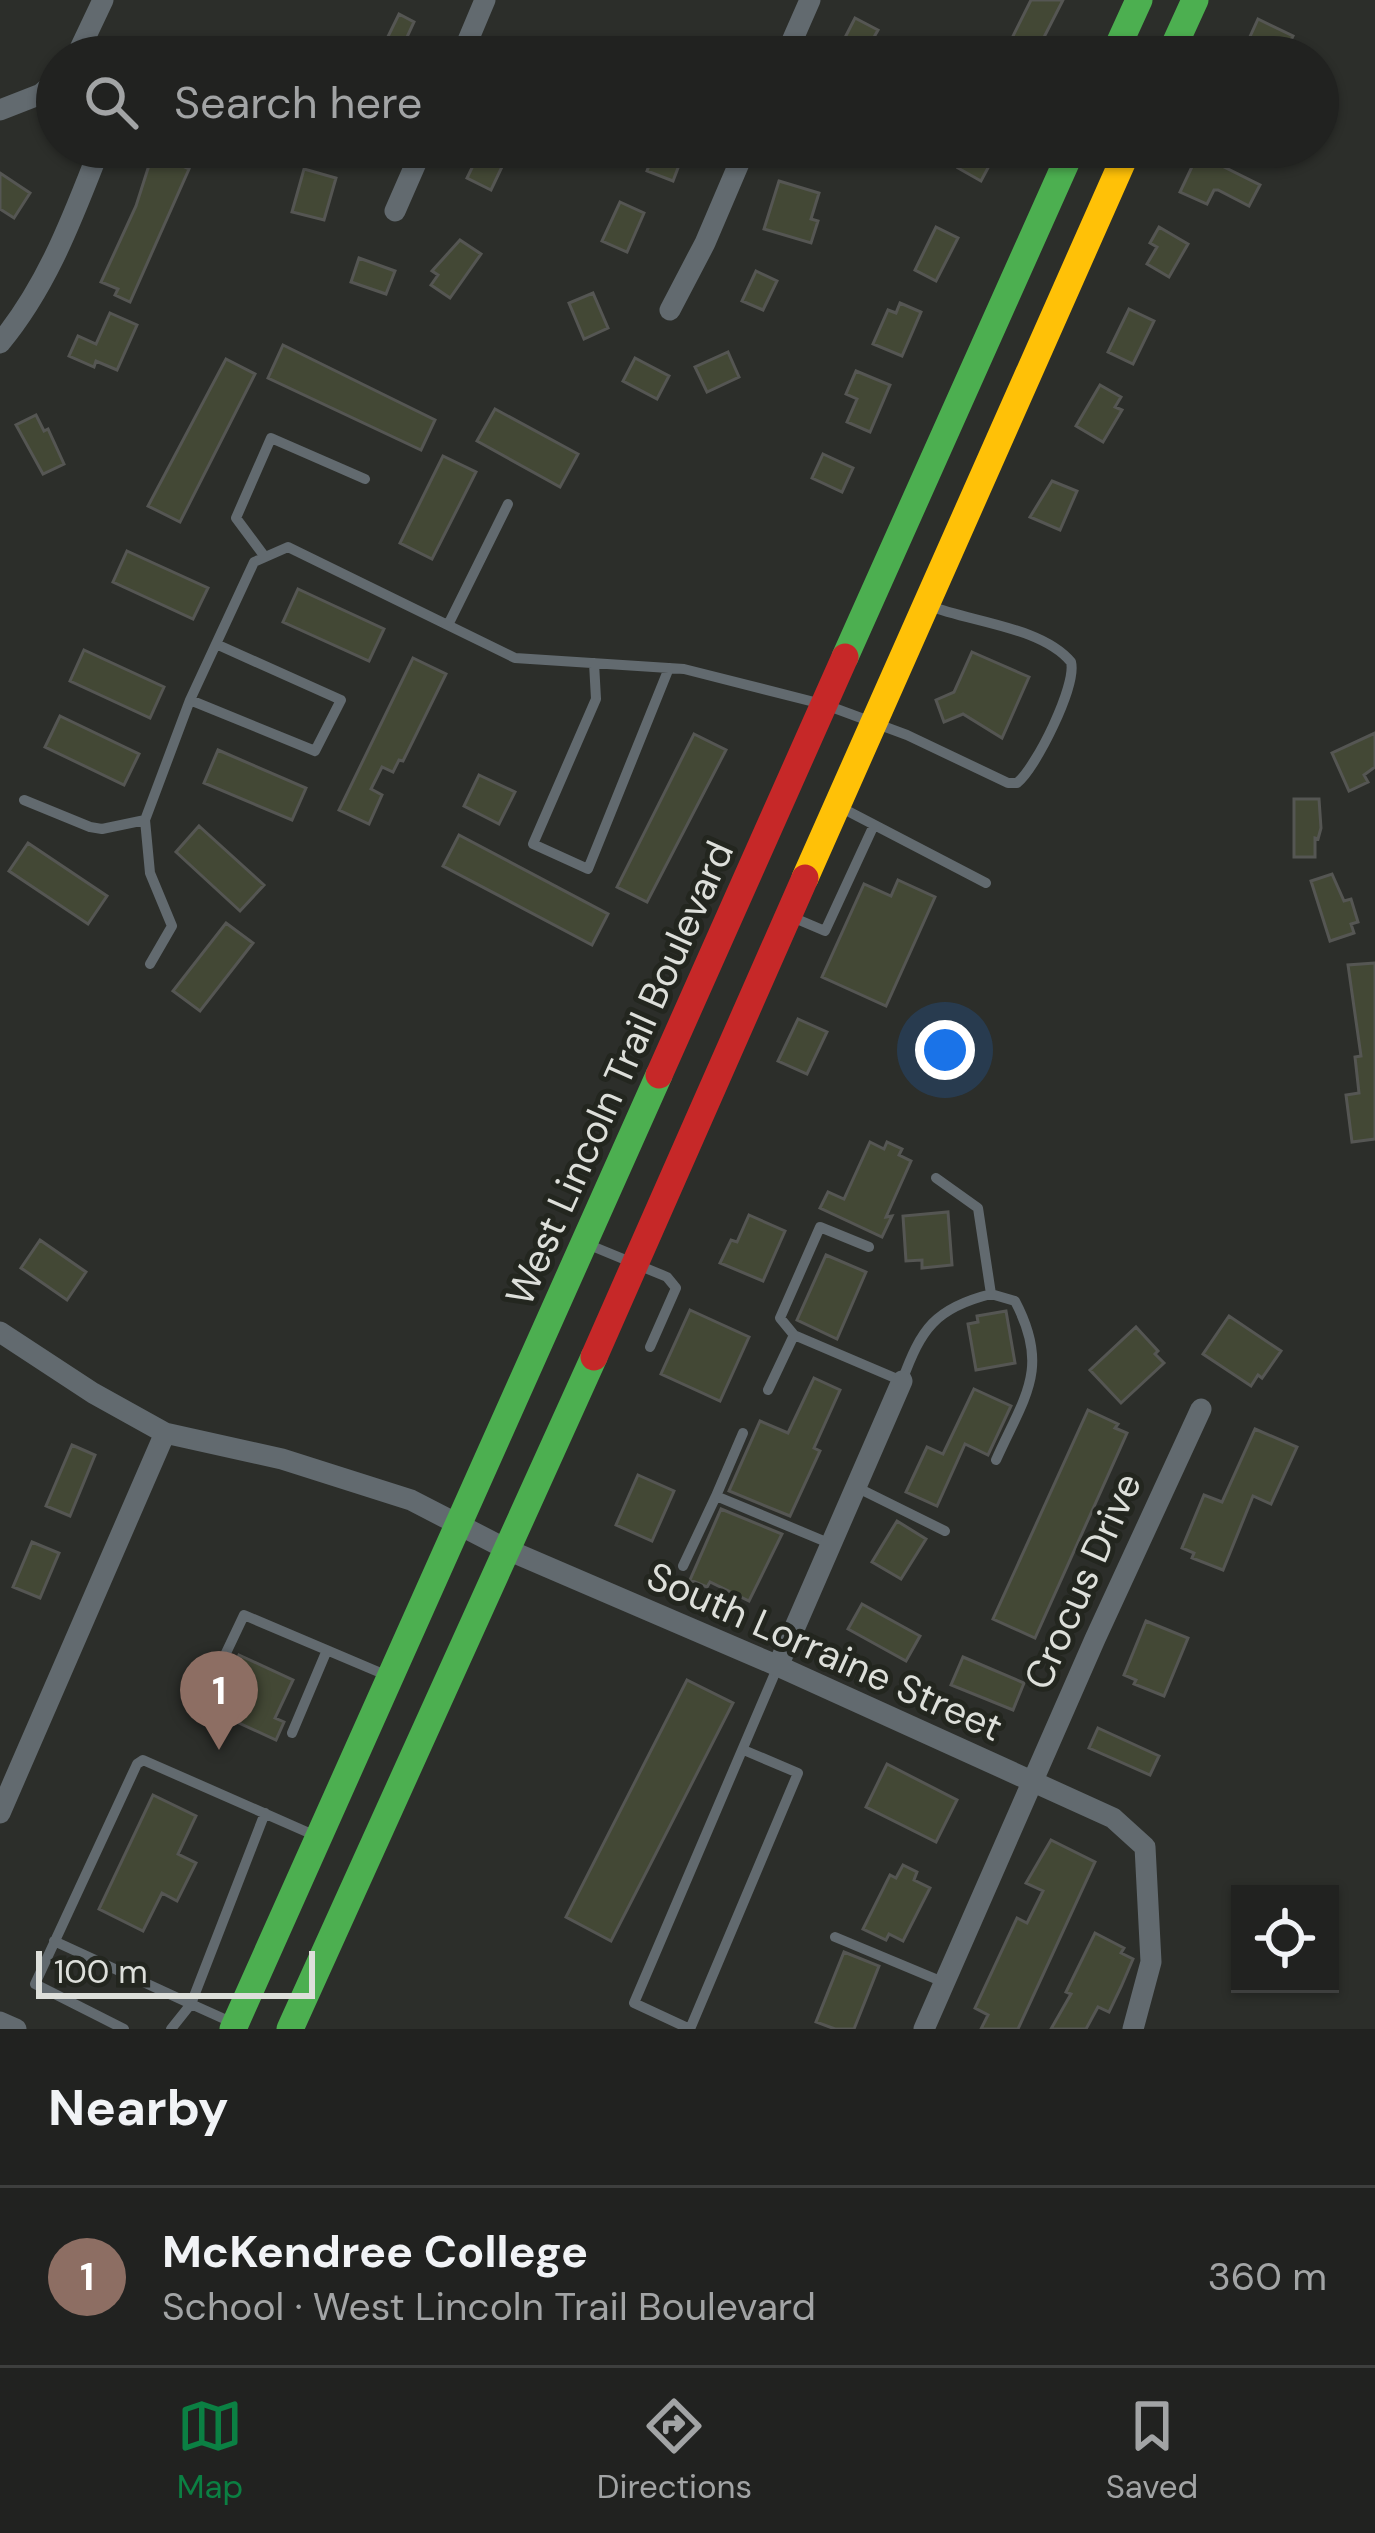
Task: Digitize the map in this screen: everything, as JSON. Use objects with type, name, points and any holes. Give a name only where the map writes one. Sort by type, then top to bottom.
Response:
[{"type":"main road","points":[[1122,36],[1138,0]]},
{"type":"main road","points":[[1179,36],[1195,0]]},
{"type":"main road","name":"West Lincoln Trail Boulevard","points":[[234,2026],[1064,168]]},
{"type":"main road","points":[[290,2029],[508,1550],[1120,168]]},
{"type":"street","points":[[86,36],[103,0]]},
{"type":"street","points":[[470,36],[485,0]]},
{"type":"street","points":[[794,36],[810,0]]},
{"type":"street","points":[[0,110],[36,96]]},
{"type":"street","points":[[0,343],[28,310],[48,273],[92,168]]},
{"type":"street","points":[[395,211],[414,168]]},
{"type":"street","points":[[670,310],[737,168]]},
{"type":"street","name":"South Lorraine Street","points":[[0,1332],[165,1433],[335,1474],[411,1500],[508,1550],[1113,1818],[1144,1847],[1151,1962],[1132,2029]]},
{"type":"street","points":[[778,1666],[902,1381]]},
{"type":"street","name":"Crocus Drive","points":[[924,2029],[1201,1409]]},
{"type":"street","points":[[0,1814],[165,1433]]},
{"type":"street","points":[[0,2022],[16,2029]]},
{"type":"lane","points":[[265,557],[236,518],[271,438],[364,479]]},
{"type":"lane","points":[[448,626],[508,504]]},
{"type":"lane","points":[[150,964],[172,926],[150,873],[145,820],[190,700],[254,562],[288,547],[514,658],[669,668],[826,705],[1017,783],[1032,766],[1072,680],[1071,662],[1051,647],[992,622],[924,604]]},
{"type":"lane","points":[[190,700],[315,751],[341,700],[216,644]]},
{"type":"lane","points":[[594,663],[596,699],[532,844],[588,869],[669,668]]},
{"type":"lane","points":[[25,800],[102,829],[145,820]]},
{"type":"lane","points":[[837,806],[986,883]]},
{"type":"lane","points":[[789,915],[825,932],[874,825]]},
{"type":"lane","points":[[936,1178],[978,1208],[991,1294]]},
{"type":"lane","points":[[869,1247],[820,1226],[780,1318],[794,1335],[902,1381],[928,1325],[946,1310],[991,1294],[1015,1301],[1027,1324],[1035,1372],[996,1460]]},
{"type":"lane","points":[[586,1243],[667,1277],[676,1288],[650,1347]]},
{"type":"lane","points":[[768,1390],[794,1335]]},
{"type":"lane","points":[[683,1566],[743,1432]]},
{"type":"lane","points":[[856,1487],[945,1531]]},
{"type":"lane","points":[[716,1496],[831,1544]]},
{"type":"lane","points":[[207,1693],[244,1615],[391,1677]]},
{"type":"lane","points":[[292,1733],[327,1650]]},
{"type":"lane","points":[[746,1750],[798,1773],[690,2029],[634,2003],[778,1666]]},
{"type":"lane","points":[[124,2029],[35,1984],[136,1764],[143,1760],[319,1837]]},
{"type":"lane","points":[[171,2029],[191,2005],[265,1813]]},
{"type":"lane","points":[[835,1936],[943,1982]]},
{"type":"lane","points":[[54,1941],[234,2026]]},
{"type":"building","points":[[1031,0],[1063,0],[1045,36],[1013,36]]},
{"type":"building","points":[[399,14],[414,22],[407,36],[388,36]]},
{"type":"building","points":[[855,18],[878,30],[875,36],[846,36]]},
{"type":"building","points":[[1258,19],[1293,36],[1250,36]]},
{"type":"building","points":[[148,168],[189,169],[130,302],[115,295],[118,289],[101,282]]},
{"type":"building","points":[[472,168],[501,168],[491,190],[467,178]]},
{"type":"building","points":[[648,168],[678,168],[673,181]]},
{"type":"building","points":[[958,168],[988,168],[981,181]]},
{"type":"building","points":[[1191,168],[1226,168],[1260,185],[1249,206],[1218,190],[1207,204],[1180,192]]},
{"type":"building","points":[[304,169],[336,178],[324,220],[292,212]]},
{"type":"building","points":[[0,173],[30,193],[14,218],[0,209]]},
{"type":"building","points":[[779,181],[819,193],[811,219],[818,221],[811,243],[764,229]]},
{"type":"building","points":[[620,202],[644,213],[627,252],[602,241]]},
{"type":"building","points":[[936,227],[958,238],[936,281],[915,270]]},
{"type":"building","points":[[1159,227],[1188,244],[1169,277],[1147,264],[1157,247],[1150,243]]},
{"type":"building","points":[[460,240],[481,254],[450,298],[431,285],[438,275],[432,271]]},
{"type":"building","points":[[359,258],[395,271],[386,294],[351,282]]},
{"type":"building","points":[[756,271],[777,281],[763,310],[742,301]]},
{"type":"building","points":[[593,293],[608,328],[584,339],[569,303]]},
{"type":"building","points":[[900,303],[921,312],[902,356],[873,344],[888,310],[896,313]]},
{"type":"building","points":[[1129,309],[1154,321],[1133,364],[1108,352]]},
{"type":"building","points":[[110,313],[137,325],[117,370],[69,356],[78,336],[96,344]]},
{"type":"building","points":[[283,345],[435,420],[421,450],[268,378]]},
{"type":"building","points":[[728,352],[739,377],[707,392],[695,367]]},
{"type":"building","points":[[635,358],[669,376],[657,399],[623,381]]},
{"type":"building","points":[[226,359],[255,374],[180,522],[148,506]]},
{"type":"building","points":[[856,371],[890,385],[870,432],[847,422],[857,399],[846,394]]},
{"type":"building","points":[[1100,385],[1121,397],[1115,407],[1122,410],[1103,442],[1076,426]]},
{"type":"building","points":[[495,409],[578,454],[560,487],[477,441]]},
{"type":"building","points":[[36,415],[64,464],[43,474],[16,425]]},
{"type":"building","points":[[823,454],[853,468],[842,492],[812,478]]},
{"type":"building","points":[[443,456],[476,472],[432,559],[400,543]]},
{"type":"building","points":[[1052,481],[1077,491],[1060,530],[1030,517]]},
{"type":"building","points":[[127,551],[208,588],[193,619],[113,582]]},
{"type":"building","points":[[298,589],[384,629],[369,661],[283,622]]},
{"type":"building","points":[[84,650],[164,687],[150,718],[70,681]]},
{"type":"building","points":[[972,652],[1029,677],[1002,738],[963,714],[944,722],[936,700],[954,692]]},
{"type":"building","points":[[413,658],[446,674],[403,761],[399,760],[393,772],[382,767],[371,789],[382,795],[369,824],[339,810]]},
{"type":"building","points":[[60,716],[139,754],[124,785],[45,747]]},
{"type":"building","points":[[1375,733],[1375,767],[1364,775],[1368,782],[1349,791],[1332,753]]},
{"type":"building","points":[[694,734],[726,750],[647,902],[617,887]]},
{"type":"building","points":[[218,750],[306,788],[292,820],[204,783]]},
{"type":"building","points":[[479,775],[515,792],[499,824],[464,806]]},
{"type":"building","points":[[1294,799],[1319,799],[1321,828],[1315,838],[1315,857],[1294,857]]},
{"type":"building","points":[[199,826],[264,885],[240,911],[176,852]]},
{"type":"building","points":[[459,835],[608,914],[592,945],[443,866]]},
{"type":"building","points":[[28,843],[107,896],[88,924],[9,871]]},
{"type":"building","points":[[1332,874],[1344,901],[1351,899],[1358,922],[1351,924],[1354,933],[1330,941],[1311,881]]},
{"type":"building","points":[[898,880],[935,897],[886,1006],[822,977],[864,884],[891,896]]},
{"type":"building","points":[[226,923],[253,943],[200,1011],[173,991]]},
{"type":"building","points":[[1375,963],[1375,1139],[1352,1142],[1346,1095],[1359,1093],[1355,1057],[1361,1056],[1348,965]]},
{"type":"building","points":[[798,1019],[827,1032],[807,1074],[778,1061]]},
{"type":"building","points":[[870,1142],[884,1149],[887,1142],[902,1149],[899,1155],[911,1161],[882,1237],[820,1208],[828,1192],[844,1199]]},
{"type":"building","points":[[948,1212],[952,1265],[922,1268],[922,1260],[906,1261],[903,1216]]},
{"type":"building","points":[[749,1215],[785,1231],[763,1281],[720,1263],[731,1240],[737,1242]]},
{"type":"building","points":[[40,1240],[86,1272],[67,1300],[21,1268]]},
{"type":"building","points":[[826,1255],[866,1272],[837,1339],[797,1320]]},
{"type":"building","points":[[690,1310],[749,1337],[720,1401],[661,1374]]},
{"type":"building","points":[[1006,1311],[1015,1363],[976,1370],[968,1324],[978,1322],[977,1316]]},
{"type":"building","points":[[1229,1316],[1281,1351],[1251,1386],[1203,1354]]},
{"type":"building","points":[[1136,1327],[1164,1363],[1121,1403],[1090,1370]]},
{"type":"building","points":[[814,1378],[840,1390],[814,1448],[820,1451],[790,1516],[729,1491],[760,1421],[788,1433]]},
{"type":"building","points":[[974,1389],[1011,1406],[988,1455],[965,1444],[937,1506],[906,1492],[927,1447],[943,1454]]},
{"type":"building","points":[[1088,1410],[1127,1433],[1035,1638],[993,1619]]},
{"type":"building","points":[[1255,1429],[1297,1447],[1271,1504],[1253,1496],[1223,1570],[1192,1558],[1194,1553],[1182,1548],[1204,1495],[1222,1502]]},
{"type":"building","points":[[72,1445],[95,1455],[70,1516],[46,1506]]},
{"type":"building","points":[[638,1475],[674,1491],[652,1541],[616,1525]]},
{"type":"building","points":[[721,1509],[782,1534],[749,1601],[710,1582],[707,1587],[690,1580]]},
{"type":"building","points":[[897,1521],[926,1539],[901,1579],[872,1562]]},
{"type":"building","points":[[32,1542],[59,1553],[40,1598],[13,1587]]},
{"type":"building","points":[[862,1604],[920,1636],[906,1661],[848,1629]]},
{"type":"building","points":[[1146,1621],[1188,1638],[1164,1696],[1124,1675]]},
{"type":"building","points":[[239,1655],[293,1680],[275,1718],[284,1722],[276,1740],[213,1711]]},
{"type":"building","points":[[963,1657],[1024,1683],[1013,1710],[951,1685]]},
{"type":"building","points":[[687,1680],[733,1703],[611,1941],[566,1917]]},
{"type":"building","points":[[1098,1728],[1159,1756],[1150,1775],[1089,1748]]},
{"type":"building","points":[[887,1764],[957,1800],[936,1842],[866,1807]]},
{"type":"building","points":[[153,1795],[196,1816],[178,1854],[196,1863],[177,1901],[162,1893],[143,1931],[99,1909]]},
{"type":"building","points":[[1051,1840],[1095,1862],[1018,2029],[981,2029],[988,2015],[975,2008],[1017,1918],[1027,1923],[1043,1891],[1026,1883]]},
{"type":"building","points":[[903,1865],[917,1872],[914,1880],[930,1888],[903,1941],[889,1934],[886,1940],[863,1929],[890,1875],[896,1878]]},
{"type":"building","points":[[1095,1933],[1124,1948],[1121,1953],[1133,1959],[1121,1987],[1109,2012],[1098,2007],[1086,2029],[1051,2029],[1071,1994],[1066,1992]]},
{"type":"building","points":[[844,1952],[879,1966],[854,2029],[816,2022]]},
{"type":"traffic: fast","points":[[1123,36],[1139,0]]},
{"type":"traffic: fast","points":[[1179,36],[1195,0]]},
{"type":"traffic: fast","points":[[845,657],[1064,168]]},
{"type":"traffic: fast","points":[[233,2029],[659,1075]]},
{"type":"traffic: fast","points":[[290,2029],[594,1357]]},
{"type":"traffic: slow","points":[[805,878],[1120,168]]},
{"type":"traffic: jam","points":[[659,1075],[845,657]]},
{"type":"traffic: jam","points":[[594,1357],[805,878]]},
{"type":"place","name":"McKendree College","points":[[219,1750]]}]
